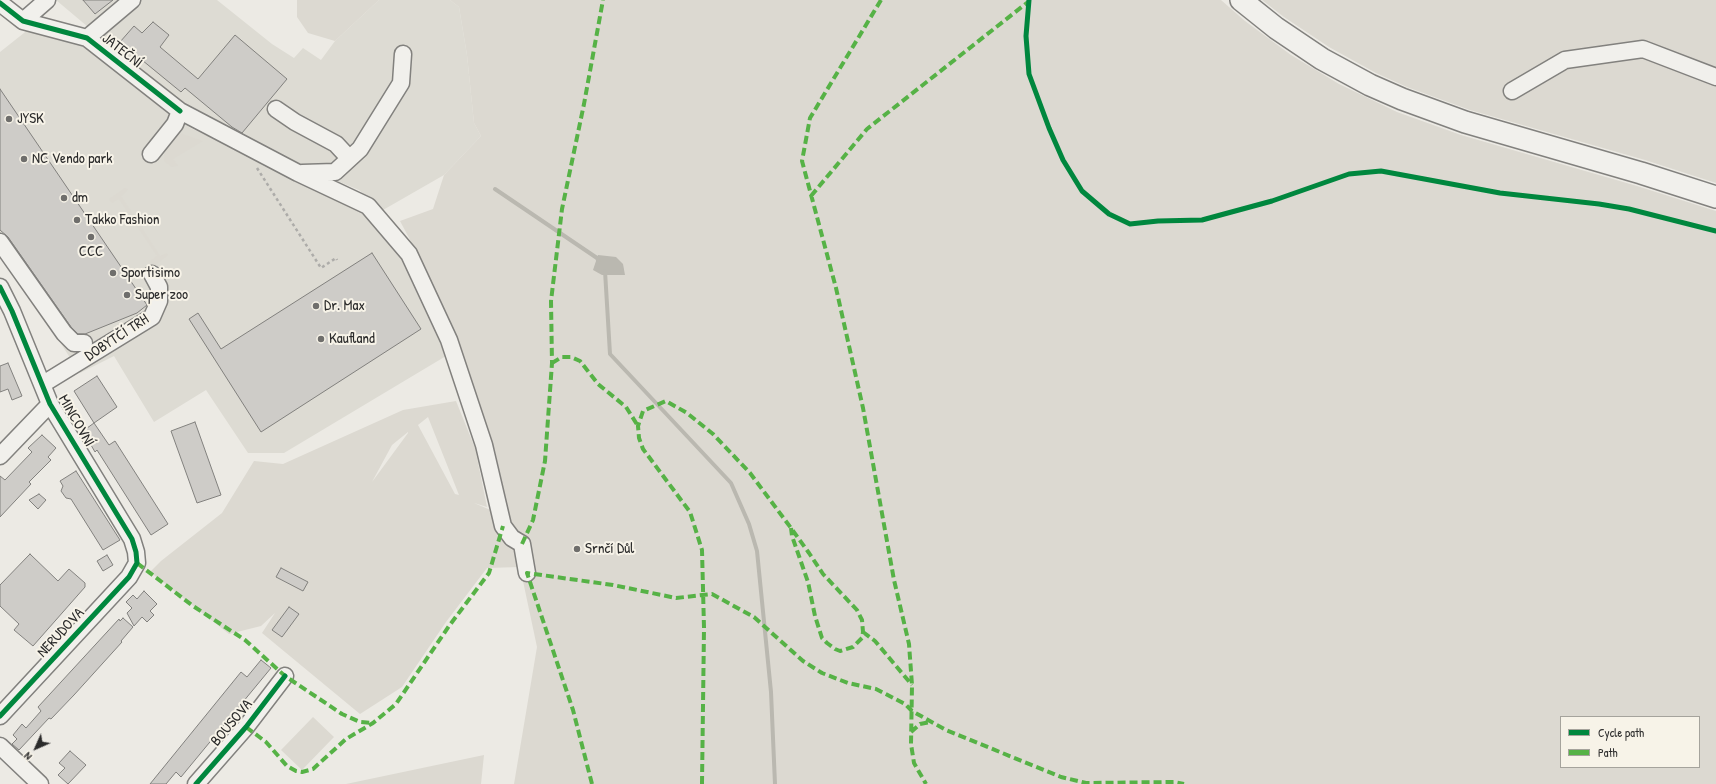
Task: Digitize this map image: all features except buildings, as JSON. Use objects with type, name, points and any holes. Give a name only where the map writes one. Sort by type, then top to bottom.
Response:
[{"type":"main road","points":[[1241,0],[1276,28],[1322,59],[1370,85],[1402,99],[1465,122],[1641,173],[1716,197]]},
{"type":"street","points":[[23,21],[47,0]]},
{"type":"street","points":[[87,38],[132,0]]},
{"type":"street","name":"JATEČNÍ","points":[[0,4],[23,21],[87,38],[180,111],[298,173],[368,206],[409,254],[449,340],[484,445],[503,526],[512,538],[522,544],[527,573]]},
{"type":"street","points":[[1512,91],[1565,60],[1643,49],[1716,77]]},
{"type":"street","points":[[298,173],[335,172],[360,149],[401,83],[403,54]]},
{"type":"street","points":[[276,109],[295,122],[336,144],[349,158]]},
{"type":"street","points":[[151,154],[175,124],[180,111]]},
{"type":"street","points":[[0,242],[64,333],[74,343],[84,343]]},
{"type":"street","name":"DOBYTČÍ TRH","points":[[43,384],[152,317],[159,301],[159,287],[152,274]]},
{"type":"street","name":"MINCOVNÍ","points":[[0,287],[6,313],[43,384],[50,404],[132,539],[136,552],[137,563]]},
{"type":"street","points":[[0,456],[50,404]]},
{"type":"street","name":"NERUDOVA","points":[[0,716],[129,577],[137,563]]},
{"type":"street","name":"BOUSOVA","points":[[196,784],[246,727],[285,676]]},
{"type":"street","points":[[0,746],[40,784]]},
{"type":"shaded area","points":[[56,0],[217,0],[272,44],[294,58],[303,48],[321,60],[335,41],[379,0],[450,0],[459,7],[467,55],[474,123],[481,136],[444,175],[383,210],[359,190],[289,161],[195,110],[157,85]]},
{"type":"shaded area","points":[[297,0],[379,0],[335,41],[308,33],[297,17]]},
{"type":"shaded area","points":[[450,0],[1221,0],[1245,21],[1291,55],[1339,84],[1397,112],[1461,135],[1637,186],[1716,211],[1716,784],[514,784],[537,647],[520,567],[487,568],[446,622],[402,687],[360,714],[262,633],[275,613],[261,626],[229,634],[150,572],[161,561],[222,513],[254,461],[283,464],[403,410],[456,401],[475,448],[487,507],[474,503],[500,514],[511,523],[495,451],[459,354],[416,251],[400,221],[433,209],[444,175],[481,136],[474,123],[467,55],[459,7]],"holes":[[[428,417],[459,495],[455,494],[418,425]],[[408,433],[372,482],[392,445]]]},
{"type":"shaded area","points":[[1262,0],[1716,0],[1716,183],[1645,160],[1470,110],[1407,87],[1376,73],[1329,47],[1284,17]]},
{"type":"shaded area","points":[[29,29],[80,44],[189,127],[360,210],[399,255],[446,356],[284,453],[248,453],[206,390],[154,422],[114,356],[80,373],[0,250],[0,52]]},
{"type":"shaded area","points":[[180,133],[203,141],[173,159],[178,166],[172,167],[164,161],[165,150]]},
{"type":"shaded area","points":[[125,188],[128,189],[121,196],[160,256],[167,253],[168,255],[154,266],[150,261],[157,256],[119,199],[112,203],[109,199]]},
{"type":"shaded area","points":[[598,255],[616,257],[623,264],[625,275],[602,275],[593,270]]},
{"type":"shaded area","points":[[313,717],[334,737],[302,770],[281,750]]},
{"type":"shaded area","points":[[484,755],[481,784],[346,784]]},
{"type":"waterway","points":[[495,189],[597,258],[599,262]]},
{"type":"waterway","points":[[605,271],[610,354],[731,483],[749,524],[757,551],[771,692],[775,784]]},
{"type":"marked path","points":[[522,544],[533,520],[545,461],[552,363],[551,301],[562,209],[584,104],[603,0]]},
{"type":"marked path","points":[[881,0],[810,118],[802,161],[836,288],[863,408],[894,580],[909,644],[912,685],[911,744],[914,763],[926,784]]},
{"type":"marked path","points":[[811,196],[867,129],[1028,2]]},
{"type":"marked path","points":[[552,363],[562,357],[571,357],[580,361],[598,384],[626,407],[638,426]]},
{"type":"marked path","points":[[702,784],[704,628],[702,550],[690,512],[643,449],[639,438],[638,426],[643,411],[666,401],[687,413],[713,434],[750,473],[791,528],[823,574],[857,610],[862,620],[863,632],[862,638],[853,647],[840,651],[835,649],[822,638],[815,616],[808,582],[792,536],[791,528]]},
{"type":"marked path","points":[[246,727],[266,742],[287,766],[296,771],[302,772],[313,769],[346,739],[373,723],[396,704],[449,626],[489,573],[503,526]]},
{"type":"marked path","points":[[137,563],[193,606],[245,640],[285,676],[342,714],[360,722],[372,723]]},
{"type":"marked path","points":[[592,784],[573,710],[527,573],[613,585],[676,598],[712,594],[754,617],[803,661],[822,673],[848,683],[876,689],[905,704],[912,711],[946,730],[1061,777],[1086,783],[1174,782],[1184,784]]},
{"type":"marked path","points":[[863,632],[875,641],[912,685]]},
{"type":"marked path","points":[[911,732],[920,724],[930,722]]},
{"type":"cycle path","points":[[1029,0],[1026,36],[1029,74],[1049,128],[1063,160],[1082,191],[1109,214],[1130,224],[1158,221],[1202,220],[1272,201],[1349,174],[1381,171],[1500,193],[1599,204],[1629,209],[1716,231]]},
{"type":"cycle path","points":[[0,3],[23,21],[87,38],[180,111]]},
{"type":"cycle path","points":[[0,287],[12,311],[50,404],[132,539],[136,552],[137,563],[129,577],[0,716]]},
{"type":"cycle path","points":[[196,784],[246,727],[285,676]]},
{"type":"place","name":"JYSK","points":[[9,119]]},
{"type":"place","name":"NC Vendo park","points":[[24,159]]},
{"type":"place","name":"dm","points":[[64,198]]},
{"type":"place","name":"Takko Fashion","points":[[77,220]]},
{"type":"place","name":"CCC","points":[[91,237]]},
{"type":"place","name":"Sportisimo","points":[[113,273]]},
{"type":"place","name":"Super zoo","points":[[127,295]]},
{"type":"place","name":"Dr. Max","points":[[316,306]]},
{"type":"place","name":"Kaufland","points":[[321,339]]},
{"type":"place","name":"Srnčí Důl","points":[[577,549]]}]
